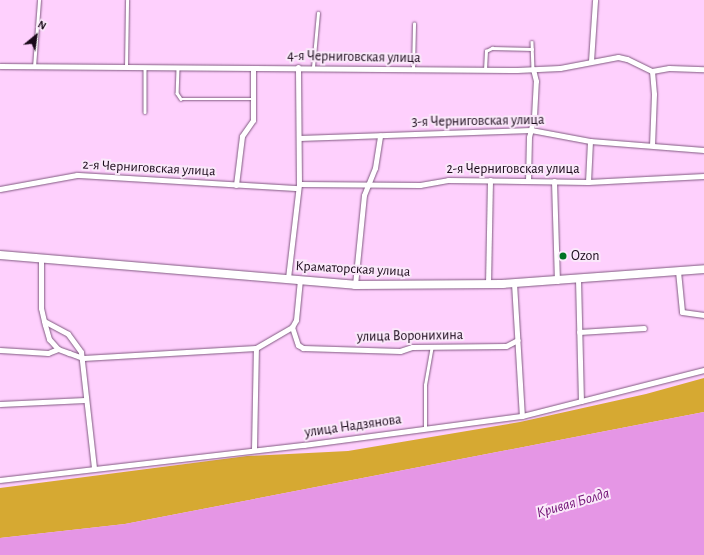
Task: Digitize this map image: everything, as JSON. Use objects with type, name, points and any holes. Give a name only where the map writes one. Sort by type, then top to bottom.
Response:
[{"type":"main road","name":"Краматорская улица","points":[[0,255],[300,279],[355,285],[514,283],[704,269]]},
{"type":"street","points":[[591,61],[595,0]]},
{"type":"street","name":"4-я Черниговская улица","points":[[0,66],[34,68],[253,69],[313,67],[413,70],[485,70],[560,68],[591,61],[622,58],[652,71]]},
{"type":"street","points":[[288,278],[298,186],[298,67]]},
{"type":"street","points":[[652,145],[654,94],[652,71],[669,68],[704,69]]},
{"type":"street","points":[[236,185],[239,151],[244,130],[253,120],[253,69]]},
{"type":"street","points":[[528,181],[531,130],[536,88],[533,69]]},
{"type":"street","name":"3-я Черниговская улица","points":[[299,138],[531,130],[590,142],[652,145],[704,150]]},
{"type":"street","points":[[355,285],[364,195],[375,168],[380,135]]},
{"type":"street","points":[[588,182],[590,142]]},
{"type":"street","name":"2-я Черниговская улица","points":[[0,189],[77,175],[236,185],[298,186],[368,184],[420,186],[448,180],[588,182],[704,176]]},
{"type":"street","points":[[488,284],[490,180]]},
{"type":"street","points":[[554,181],[557,281]]},
{"type":"street","points":[[41,259],[44,321],[49,338],[58,349],[83,358],[256,348],[292,327],[296,320],[300,279]]},
{"type":"street","points":[[678,271],[682,312],[704,314]]},
{"type":"street","points":[[578,279],[581,401]]},
{"type":"street","points":[[514,283],[522,416]]},
{"type":"street","points":[[44,321],[68,334],[76,341],[83,358],[85,400],[94,468]]},
{"type":"street","name":"улица Воронихина","points":[[292,327],[298,345],[303,348],[400,351],[412,347],[506,346],[518,340]]},
{"type":"street","points":[[579,332],[644,328]]},
{"type":"street","points":[[254,449],[256,348]]},
{"type":"street","points":[[0,350],[48,353],[58,349]]},
{"type":"street","name":"улица Надзянова","points":[[0,480],[254,449],[304,445],[425,427],[522,416],[704,370]]},
{"type":"street","points":[[0,404],[85,400]]},
{"type":"lane","points":[[34,68],[39,0]]},
{"type":"lane","points":[[126,68],[127,0]]},
{"type":"lane","points":[[313,67],[318,12]]},
{"type":"lane","points":[[413,70],[414,24]]},
{"type":"lane","points":[[532,42],[533,69]]},
{"type":"lane","points":[[485,70],[484,57],[486,51],[492,48],[532,49]]},
{"type":"lane","points":[[145,68],[145,112]]},
{"type":"lane","points":[[178,68],[177,93],[181,99],[253,99]]},
{"type":"lane","points":[[425,427],[425,386],[432,347]]},
{"type":"shaded area","points":[[704,378],[704,412],[125,524],[0,538],[0,488],[247,456],[348,451],[520,422],[646,394]]},
{"type":"water","name":"Кривая Болда","points":[[704,412],[704,555],[0,555],[0,538],[125,524]]},
{"type":"place","name":"Ozon","points":[[563,256]]}]
